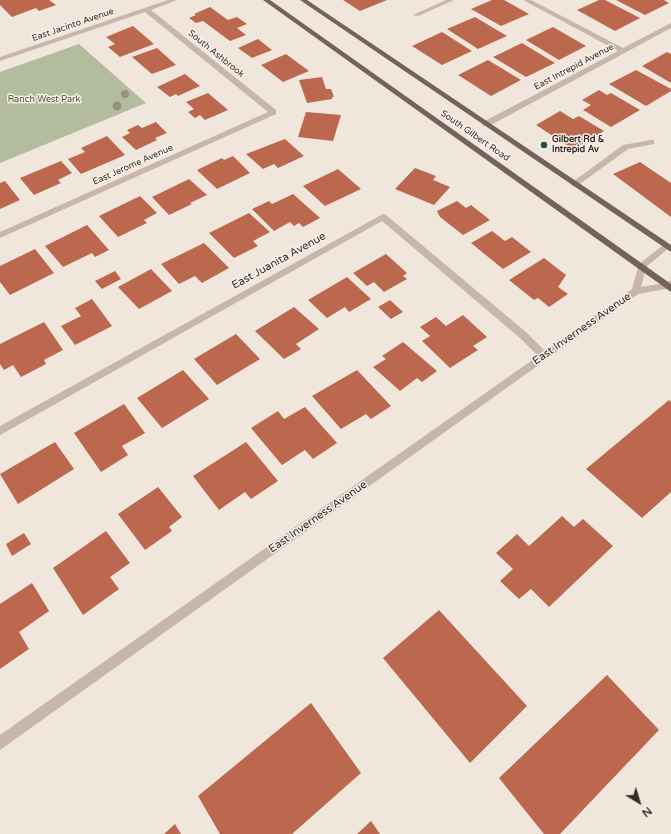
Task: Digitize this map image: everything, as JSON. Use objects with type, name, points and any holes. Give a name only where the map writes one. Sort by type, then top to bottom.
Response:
[{"type":"main road","name":"South Gilbert Road","points":[[266,0],[670,286]]},
{"type":"main road","name":"South Gilbert Road","points":[[303,0],[574,184],[669,246]]},
{"type":"street","name":"East Jacinto Avenue","points":[[0,59],[174,0]]},
{"type":"street","points":[[416,15],[451,0]]},
{"type":"street","points":[[526,0],[622,51]]},
{"type":"street","name":"South Ashbrook","points":[[147,10],[273,112]]},
{"type":"street","name":"East Intrepid Avenue","points":[[486,124],[671,25]]},
{"type":"street","name":"East Jerome Avenue","points":[[0,236],[273,112]]},
{"type":"street","points":[[574,184],[626,147],[651,142]]},
{"type":"street","name":"East Juanita Avenue","points":[[0,431],[383,217],[523,335],[544,356]]},
{"type":"street","points":[[642,266],[669,246]]},
{"type":"street","name":"East Inverness Avenue","points":[[636,291],[642,266]]},
{"type":"street","name":"East Inverness Avenue","points":[[0,742],[636,291],[670,286]]},
{"type":"green space","name":"Ranch West Park","points":[[79,44],[146,103],[0,163],[0,72]]},
{"type":"building","points":[[0,0],[49,0],[56,5],[39,11],[36,8],[12,17],[0,5]]},
{"type":"building","points":[[343,0],[387,0],[360,11]]},
{"type":"building","points":[[492,0],[504,0],[529,14],[501,26],[471,9]]},
{"type":"building","points":[[599,0],[605,0],[640,18],[615,31],[577,10]]},
{"type":"building","points":[[616,0],[664,0],[669,3],[645,15]]},
{"type":"building","points":[[210,7],[228,20],[237,17],[247,24],[237,28],[246,35],[230,41],[203,21],[196,23],[189,18],[196,15],[194,14]]},
{"type":"building","points":[[475,17],[507,36],[478,49],[447,29]]},
{"type":"building","points":[[133,26],[154,44],[120,57],[108,47],[115,44],[106,37]]},
{"type":"building","points":[[553,27],[586,46],[559,60],[526,40]]},
{"type":"building","points":[[442,32],[472,51],[442,65],[412,46]]},
{"type":"building","points":[[258,39],[272,50],[252,58],[238,48]]},
{"type":"building","points":[[522,43],[555,63],[526,77],[493,57]]},
{"type":"building","points":[[157,48],[176,65],[152,74],[132,57]]},
{"type":"building","points":[[667,52],[671,54],[671,83],[642,66]]},
{"type":"building","points":[[286,54],[309,71],[283,82],[261,65]]},
{"type":"building","points":[[488,60],[521,80],[491,96],[458,75]]},
{"type":"building","points":[[636,70],[671,89],[671,91],[646,106],[609,84]]},
{"type":"building","points":[[185,74],[200,86],[178,96],[176,94],[170,97],[157,87]]},
{"type":"building","points":[[322,77],[326,89],[331,89],[334,97],[332,97],[332,99],[307,103],[299,80]]},
{"type":"building","points":[[599,90],[607,95],[611,93],[640,110],[611,127],[583,110],[591,105],[582,100]]},
{"type":"building","points":[[208,93],[228,110],[205,120],[200,115],[195,118],[188,112],[194,109],[186,102]]},
{"type":"building","points":[[560,111],[573,119],[579,116],[604,131],[573,149],[536,125]]},
{"type":"building","points":[[306,112],[341,115],[333,141],[298,137]]},
{"type":"building","points":[[156,122],[167,133],[155,138],[157,140],[136,150],[122,137],[130,133],[127,130],[138,125],[142,128]]},
{"type":"building","points":[[107,136],[125,155],[81,174],[68,159],[85,152],[81,148]]},
{"type":"building","points":[[285,139],[304,156],[278,168],[274,164],[263,169],[246,154]]},
{"type":"building","points":[[233,156],[250,173],[217,189],[197,170],[222,158],[224,160]]},
{"type":"building","points":[[61,161],[72,173],[58,180],[61,183],[34,195],[20,178]]},
{"type":"building","points":[[640,162],[671,183],[671,217],[613,174]]},
{"type":"building","points":[[415,168],[436,176],[433,180],[450,187],[434,205],[395,189]]},
{"type":"building","points":[[338,169],[361,189],[325,206],[303,186]]},
{"type":"building","points":[[189,179],[207,195],[169,215],[152,197]]},
{"type":"building","points":[[5,181],[20,200],[0,209],[0,183]]},
{"type":"building","points":[[293,194],[320,218],[303,227],[299,223],[294,226],[290,222],[274,231],[252,209],[269,201],[272,204]]},
{"type":"building","points":[[140,196],[157,213],[144,220],[147,223],[118,237],[99,216]]},
{"type":"building","points":[[457,201],[466,208],[471,205],[490,220],[463,235],[440,217],[437,211]]},
{"type":"building","points":[[249,213],[270,232],[253,241],[258,246],[234,258],[209,233]]},
{"type":"building","points":[[87,225],[109,250],[95,257],[92,253],[63,267],[45,246]]},
{"type":"building","points":[[492,231],[505,241],[512,237],[531,252],[503,269],[471,243]]},
{"type":"building","points":[[204,243],[229,268],[202,283],[195,276],[179,284],[161,264]]},
{"type":"building","points":[[35,249],[54,273],[10,295],[0,282],[0,266]]},
{"type":"building","points":[[386,254],[407,273],[403,276],[407,279],[384,292],[374,282],[367,286],[353,273]]},
{"type":"building","points":[[544,258],[566,275],[558,287],[568,294],[549,307],[538,298],[534,300],[509,280]]},
{"type":"building","points":[[151,269],[172,291],[139,309],[118,287]]},
{"type":"building","points":[[115,271],[121,279],[102,289],[95,281]]},
{"type":"building","points":[[347,277],[371,299],[349,312],[345,307],[327,318],[308,300]]},
{"type":"building","points":[[92,299],[112,326],[75,345],[61,326],[81,316],[75,308]]},
{"type":"building","points":[[390,300],[403,312],[391,319],[378,307]]},
{"type":"building","points":[[294,307],[319,329],[296,344],[301,349],[284,359],[255,331]]},
{"type":"building","points":[[463,315],[487,337],[473,346],[478,350],[450,368],[422,341],[430,336],[420,327],[436,317],[446,326]]},
{"type":"building","points":[[44,322],[63,350],[44,360],[46,364],[21,377],[13,365],[4,370],[0,364],[0,344]]},
{"type":"building","points":[[236,334],[260,359],[217,385],[194,359]]},
{"type":"building","points":[[403,342],[437,371],[422,382],[417,378],[400,391],[373,367],[386,359],[382,356]]},
{"type":"building","points":[[183,370],[209,399],[162,428],[137,398]]},
{"type":"building","points":[[357,370],[391,406],[371,419],[366,414],[341,429],[312,396]]},
{"type":"building","points":[[669,400],[671,402],[671,492],[642,518],[586,469]]},
{"type":"building","points":[[124,404],[145,433],[122,446],[128,455],[101,472],[74,433]]},
{"type":"building","points":[[305,407],[337,443],[313,459],[305,450],[282,465],[251,428],[278,411],[284,419]]},
{"type":"building","points":[[55,442],[74,469],[18,504],[0,474]]},
{"type":"building","points":[[246,442],[278,481],[251,499],[245,492],[219,510],[193,476]]},
{"type":"building","points":[[158,487],[182,517],[169,527],[172,531],[145,550],[118,514]]},
{"type":"building","points":[[562,516],[574,527],[583,519],[613,546],[549,607],[531,589],[519,599],[500,581],[513,569],[496,553],[517,534],[529,546]]},
{"type":"building","points":[[106,531],[130,563],[110,577],[119,589],[83,615],[53,568]]},
{"type":"building","points":[[24,533],[31,544],[12,556],[6,544]]},
{"type":"building","points":[[32,583],[49,611],[19,632],[29,649],[0,669],[0,604]]},
{"type":"building","points":[[439,610],[527,706],[470,763],[383,658]]},
{"type":"building","points":[[607,675],[659,730],[560,834],[544,834],[499,778]]},
{"type":"building","points":[[311,703],[361,773],[292,834],[220,834],[198,796]]},
{"type":"building","points":[[371,821],[380,834],[357,834]]},
{"type":"building","points":[[175,824],[181,834],[164,834]]},
{"type":"place","name":"Gilbert Rd & Intrepid Av","points":[[544,145]]}]
